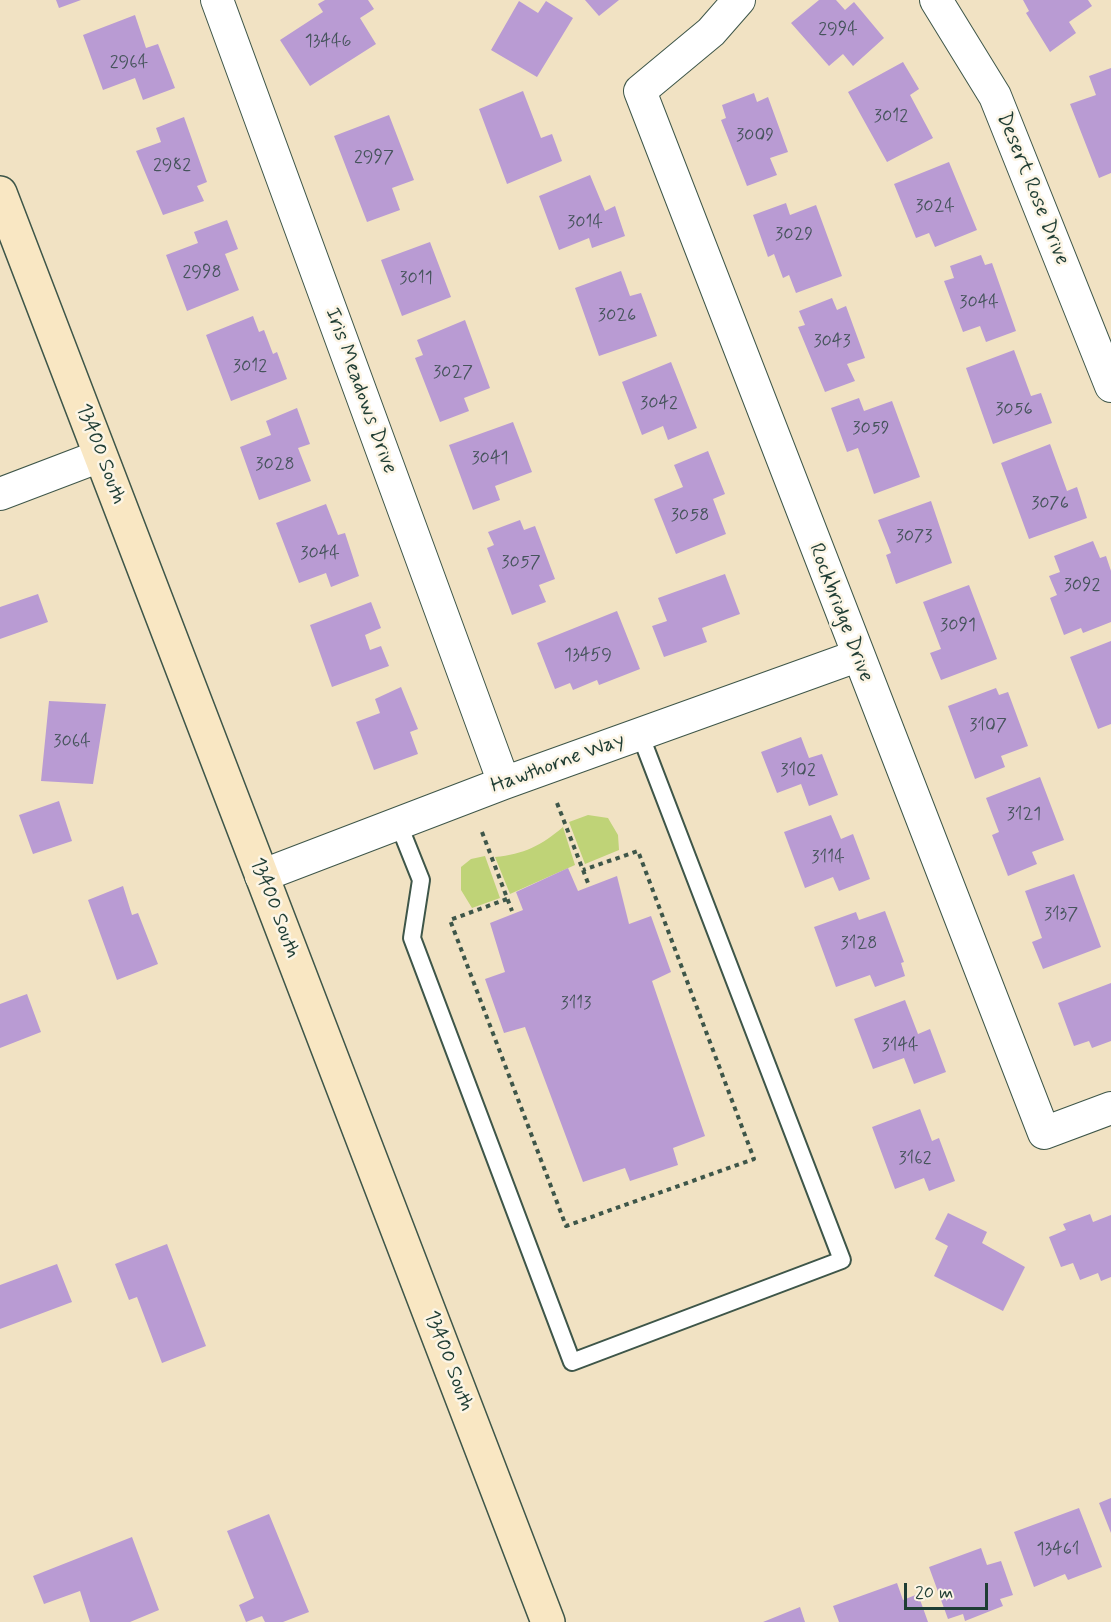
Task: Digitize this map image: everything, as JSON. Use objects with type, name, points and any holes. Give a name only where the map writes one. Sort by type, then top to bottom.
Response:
[{"type":"main road","name":"13400 South","points":[[0,193],[545,1621]]},
{"type":"street","name":"Iris Meadows Drive","points":[[217,0],[504,783]]},
{"type":"street","name":"Rockbridge Drive","points":[[739,0],[711,32],[640,91],[856,656],[1044,1133],[1111,1108]]},
{"type":"street","name":"Desert Rose Drive","points":[[936,0],[995,96],[1111,386]]},
{"type":"street","points":[[0,494],[100,456]]},
{"type":"street","name":"Hawthorne Way","points":[[261,876],[504,783],[856,656]]},
{"type":"lane","points":[[399,825],[421,880],[412,938],[572,1362],[842,1260],[640,734]]},
{"type":"path","points":[[557,803],[588,883]]},
{"type":"path","points":[[482,832],[512,911]]},
{"type":"path","points":[[507,899],[450,920],[566,1226],[754,1159],[638,851],[583,870]]},
{"type":"green space","points":[[588,815],[608,818],[618,835],[619,850],[585,864],[569,822]]},
{"type":"green space","points":[[563,827],[575,865],[510,894],[495,857],[515,854],[532,848]]},
{"type":"green space","points":[[485,856],[500,898],[472,908],[461,890],[461,867],[471,859]]},
{"type":"building","points":[[56,0],[81,0],[59,8]]},
{"type":"building","points":[[325,0],[368,0],[374,9],[360,18],[376,44],[310,86],[280,40],[323,12],[318,4]]},
{"type":"building","points":[[585,0],[619,0],[599,16]]},
{"type":"building","points":[[819,0],[836,0],[845,10],[854,2],[884,38],[853,66],[843,54],[829,66],[791,23]]},
{"type":"building","points":[[1023,0],[1088,0],[1092,6],[1069,22],[1076,33],[1050,52],[1026,13],[1029,11]]},
{"type":"building","points":[[519,1],[538,13],[546,1],[573,18],[537,77],[491,50]]},
{"type":"building","points":[[135,15],[146,48],[158,44],[175,88],[143,100],[135,78],[103,90],[83,35]]},
{"type":"building","points":[[903,62],[919,89],[910,95],[933,138],[887,162],[848,92]]},
{"type":"building","points":[[1111,68],[1111,173],[1099,178],[1070,104],[1096,95],[1089,76]]},
{"type":"building","points":[[523,91],[541,138],[552,134],[562,161],[507,184],[479,109]]},
{"type":"building","points":[[754,93],[757,102],[768,97],[788,152],[770,158],[777,175],[747,186],[721,120],[726,118],[722,105]]},
{"type":"building","points":[[389,115],[414,180],[392,188],[400,210],[367,222],[334,136]]},
{"type":"building","points":[[184,117],[207,182],[197,186],[204,201],[163,215],[136,151],[161,142],[156,128]]},
{"type":"building","points":[[949,162],[977,230],[935,247],[929,233],[916,238],[894,184]]},
{"type":"building","points":[[590,175],[605,211],[615,206],[625,236],[592,248],[589,238],[559,250],[539,196]]},
{"type":"building","points":[[786,203],[790,215],[816,205],[842,276],[796,293],[789,275],[783,278],[774,254],[768,257],[753,215]]},
{"type":"building","points":[[227,220],[238,249],[225,254],[239,290],[187,311],[166,255],[198,243],[194,232]]},
{"type":"building","points":[[430,242],[451,297],[402,316],[381,260]]},
{"type":"building","points":[[981,255],[985,265],[992,263],[1016,331],[986,342],[980,326],[963,332],[944,281],[954,278],[950,266]]},
{"type":"building","points":[[621,271],[630,296],[641,293],[657,336],[599,356],[575,288]]},
{"type":"building","points":[[832,298],[837,310],[846,306],[865,358],[847,364],[855,381],[825,392],[798,327],[805,325],[799,311]]},
{"type":"building","points":[[253,316],[259,332],[264,330],[273,354],[277,352],[287,379],[231,401],[206,335]]},
{"type":"building","points":[[465,320],[490,388],[464,398],[469,411],[440,422],[415,358],[423,355],[417,340]]},
{"type":"building","points":[[1014,350],[1031,396],[1041,393],[1052,423],[993,444],[966,368]]},
{"type":"building","points":[[671,362],[697,428],[668,440],[663,426],[642,435],[622,382]]},
{"type":"building","points":[[859,398],[864,411],[892,401],[920,477],[874,494],[858,448],[847,452],[831,408]]},
{"type":"building","points":[[297,408],[310,444],[298,448],[311,481],[259,500],[240,447],[271,435],[266,421]]},
{"type":"building","points":[[513,422],[532,472],[495,486],[500,500],[473,510],[449,445]]},
{"type":"building","points":[[1050,444],[1067,491],[1077,487],[1087,518],[1029,539],[1001,463]]},
{"type":"building","points":[[708,451],[725,494],[713,499],[726,534],[676,554],[654,499],[683,487],[674,465]]},
{"type":"building","points":[[931,501],[952,563],[896,584],[886,555],[891,553],[878,520]]},
{"type":"building","points":[[326,504],[338,535],[345,533],[359,576],[331,587],[326,573],[299,583],[276,523]]},
{"type":"building","points":[[520,520],[524,530],[535,526],[555,579],[539,585],[546,602],[512,615],[487,548],[494,545],[488,532]]},
{"type":"building","points":[[1093,541],[1100,558],[1106,556],[1111,571],[1111,622],[1083,633],[1081,628],[1064,635],[1050,598],[1057,595],[1049,576],[1060,572],[1054,556]]},
{"type":"building","points":[[725,574],[740,614],[702,628],[707,642],[664,657],[652,626],[667,621],[658,598]]},
{"type":"building","points":[[969,585],[997,659],[941,680],[930,653],[941,649],[923,602]]},
{"type":"building","points":[[38,594],[48,622],[0,639],[0,607]]},
{"type":"building","points":[[371,602],[381,628],[365,635],[370,650],[381,646],[389,666],[332,687],[310,625]]},
{"type":"building","points":[[617,611],[640,669],[599,685],[597,680],[573,690],[570,683],[555,689],[537,643]]},
{"type":"building","points":[[1111,641],[1111,724],[1098,729],[1070,657]]},
{"type":"building","points":[[401,687],[418,729],[410,732],[418,754],[374,770],[356,722],[380,713],[375,699]]},
{"type":"building","points":[[996,688],[999,695],[1008,692],[1028,746],[1001,756],[1005,767],[975,779],[948,706]]},
{"type":"building","points":[[49,701],[106,704],[93,784],[41,781]]},
{"type":"building","points":[[801,737],[809,758],[822,754],[838,795],[809,806],[801,784],[777,793],[761,752]]},
{"type":"building","points":[[1040,777],[1064,840],[1032,852],[1037,864],[1008,876],[992,835],[999,832],[986,798]]},
{"type":"building","points":[[59,801],[72,841],[33,854],[19,815]]},
{"type":"building","points":[[831,815],[841,839],[853,834],[870,879],[839,891],[833,877],[805,888],[784,832]]},
{"type":"building","points":[[568,868],[578,891],[617,876],[629,924],[651,916],[671,972],[652,981],[705,1136],[673,1148],[678,1165],[630,1181],[625,1168],[583,1182],[525,1027],[504,1033],[485,979],[505,972],[490,923],[523,910],[516,892]]},
{"type":"building","points":[[1074,874],[1101,947],[1043,969],[1032,942],[1042,938],[1025,891]]},
{"type":"building","points":[[123,886],[132,915],[138,913],[158,964],[117,980],[88,900]]},
{"type":"building","points":[[885,911],[904,962],[901,963],[905,976],[875,987],[870,975],[836,987],[814,927],[856,912],[859,920]]},
{"type":"building","points":[[1111,983],[1111,1041],[1092,1048],[1089,1041],[1074,1046],[1058,1003]]},
{"type":"building","points":[[27,994],[41,1032],[0,1048],[0,1004]]},
{"type":"building","points":[[905,1000],[918,1034],[930,1029],[946,1072],[914,1084],[904,1058],[873,1069],[854,1019]]},
{"type":"building","points":[[920,1109],[932,1141],[939,1138],[955,1181],[929,1191],[924,1178],[895,1189],[872,1127]]},
{"type":"building","points":[[948,1213],[987,1232],[982,1243],[1025,1267],[1003,1311],[934,1276],[948,1246],[935,1239]]},
{"type":"building","points":[[1090,1214],[1093,1222],[1111,1215],[1111,1277],[1101,1281],[1098,1273],[1080,1280],[1073,1263],[1061,1267],[1049,1237],[1066,1230],[1063,1224]]},
{"type":"building","points":[[167,1244],[206,1346],[162,1363],[137,1297],[129,1300],[115,1264]]},
{"type":"building","points":[[57,1264],[72,1302],[0,1329],[0,1285]]},
{"type":"building","points":[[1111,1498],[1111,1533],[1099,1503]]},
{"type":"building","points":[[1079,1508],[1102,1567],[1068,1580],[1065,1574],[1034,1587],[1014,1532]]},
{"type":"building","points":[[269,1514],[309,1612],[283,1622],[265,1622],[262,1616],[246,1622],[239,1605],[254,1598],[227,1531]]},
{"type":"building","points":[[132,1537],[159,1610],[130,1622],[90,1622],[80,1591],[44,1604],[33,1576]]},
{"type":"building","points":[[981,1548],[987,1565],[1001,1561],[1013,1595],[1000,1599],[1003,1606],[965,1621],[963,1614],[948,1619],[929,1567]]},
{"type":"building","points":[[897,1583],[903,1600],[918,1594],[928,1622],[839,1622],[833,1606]]},
{"type":"building","points":[[800,1607],[805,1622],[763,1622]]}]
